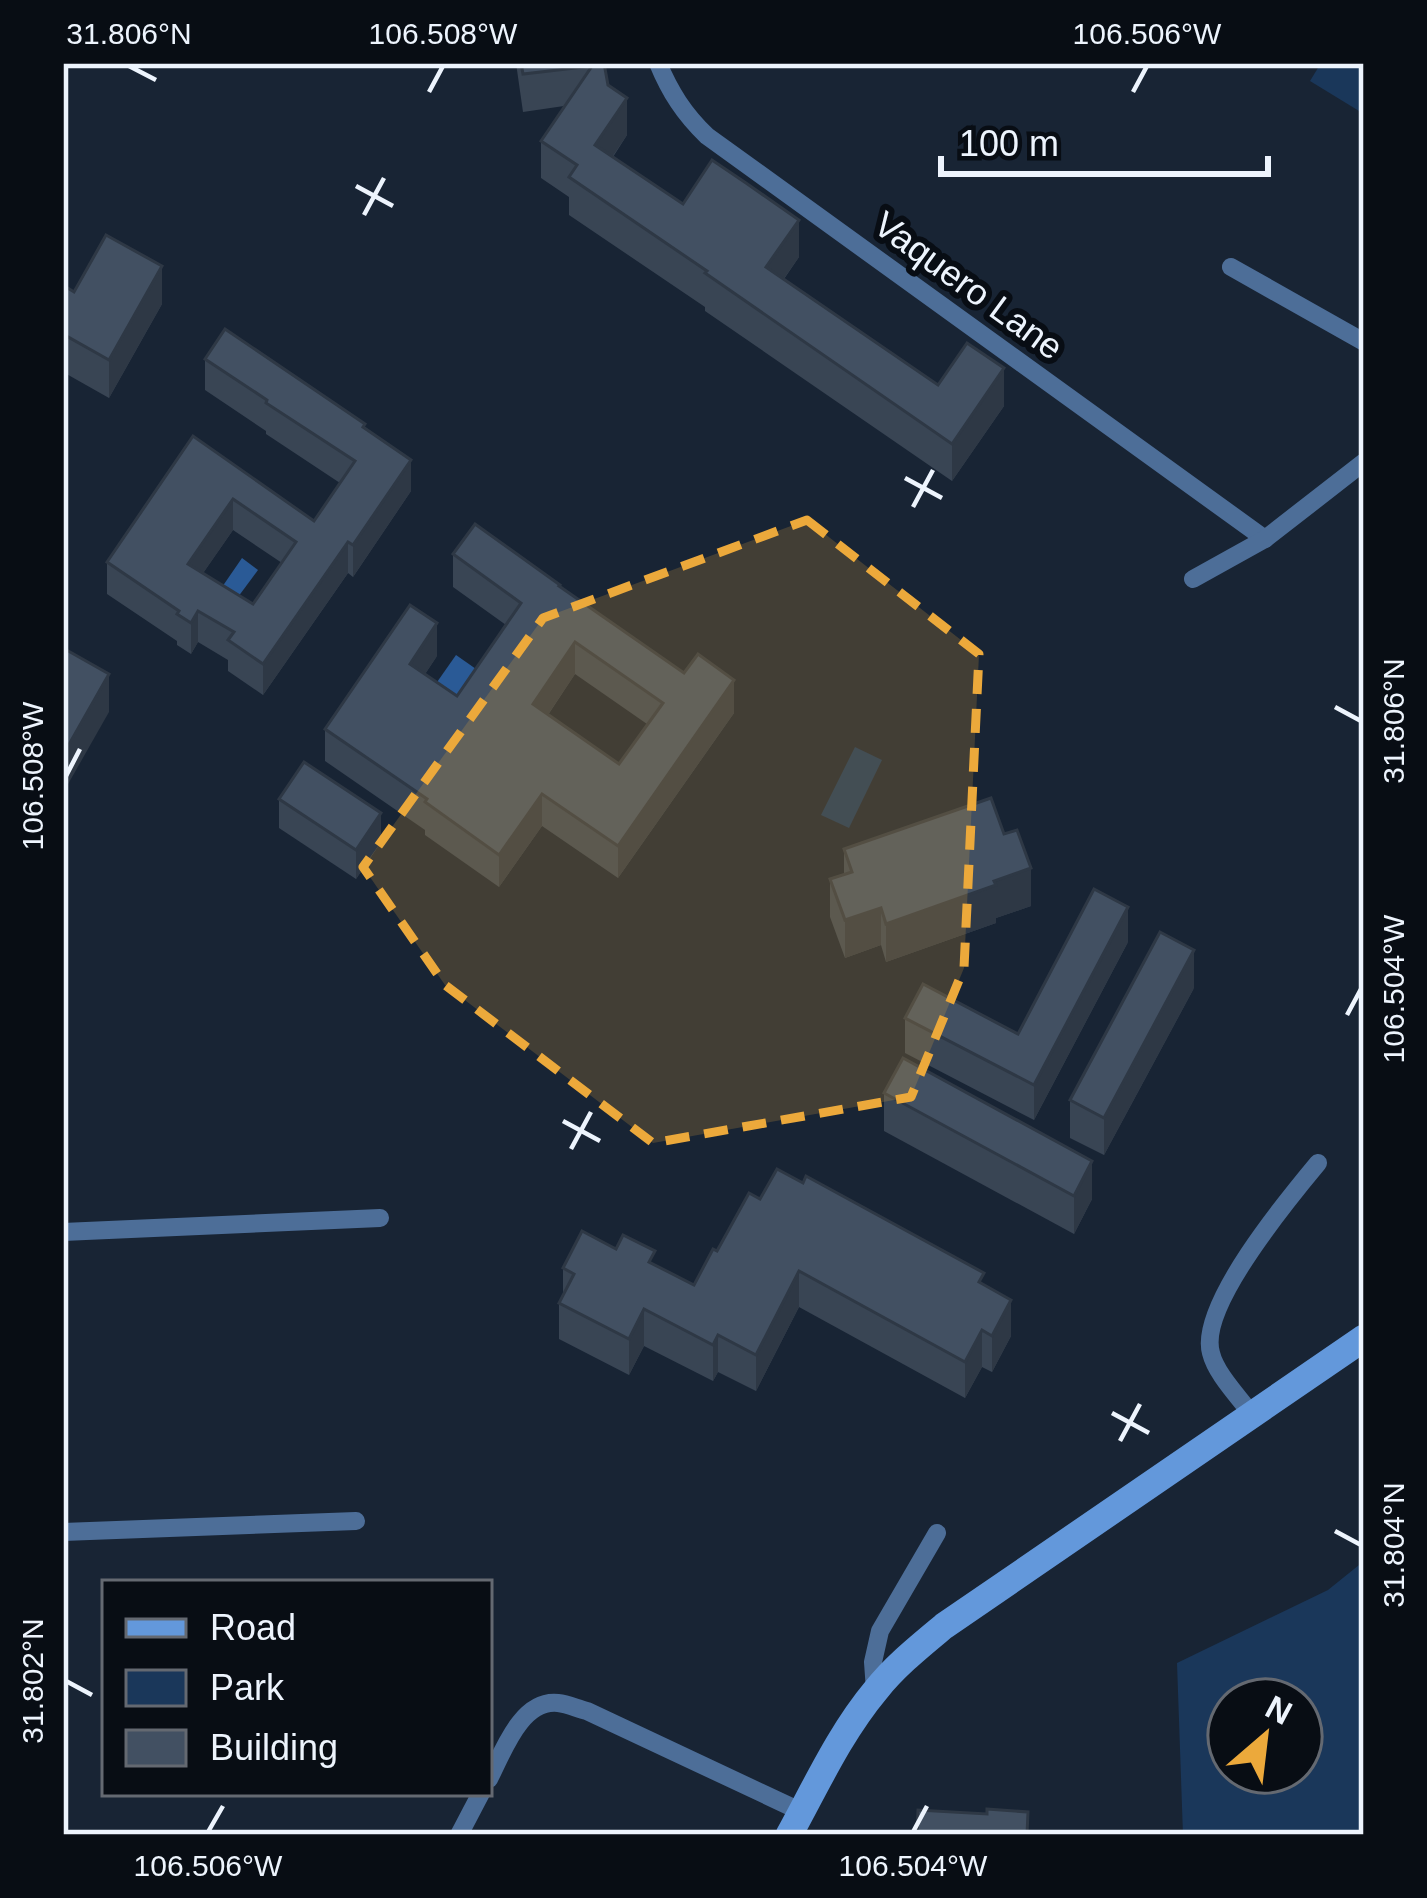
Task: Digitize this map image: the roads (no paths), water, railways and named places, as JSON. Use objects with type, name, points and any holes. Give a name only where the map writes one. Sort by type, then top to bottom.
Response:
[{"type":"street","name":"Vaquero Lane","points":[[658,63],[671,94],[707,136],[1265,539]]},
{"type":"street","points":[[1231,267],[1364,342]]},
{"type":"street","points":[[1193,579],[1265,539],[1364,462]]},
{"type":"street","points":[[1252,1415],[1211,1358],[1208,1335],[1214,1312],[1277,1213],[1318,1163]]},
{"type":"street","points":[[63,1232],[380,1217]]},
{"type":"street","points":[[492,1774],[518,1726],[534,1708],[554,1702],[587,1711],[796,1823],[838,1744],[875,1690],[909,1656],[944,1627],[1364,1338]]},
{"type":"street","points":[[63,1532],[356,1521]]},
{"type":"street","points":[[875,1690],[873,1662],[880,1631],[937,1533]]},
{"type":"street","points":[[459,1835],[480,1796]]}]
